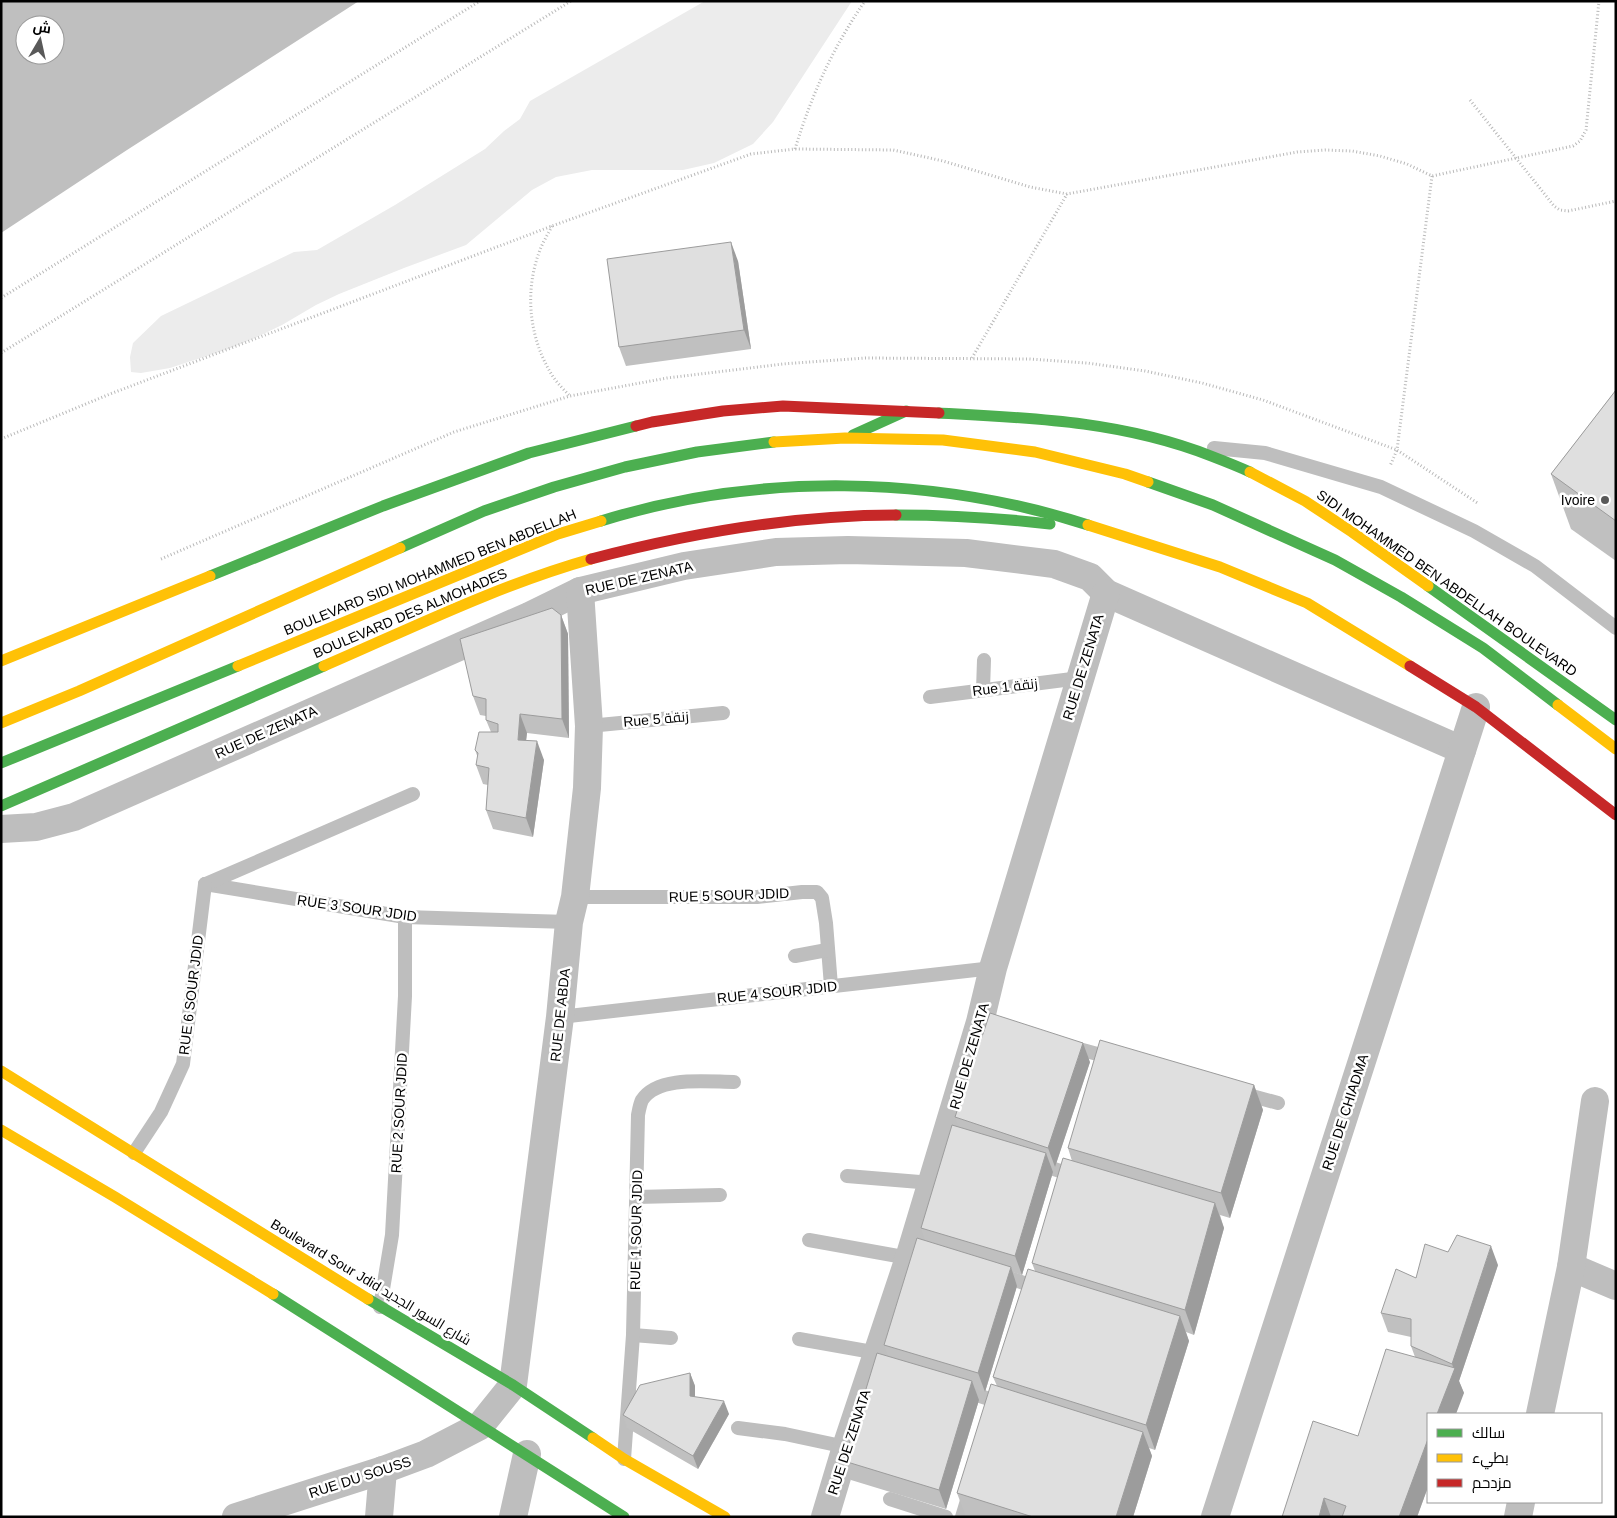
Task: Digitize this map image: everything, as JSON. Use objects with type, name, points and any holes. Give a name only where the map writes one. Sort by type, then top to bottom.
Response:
[{"type":"main road","points":[[1,660],[383,506],[529,453],[652,422],[723,411],[783,406],[906,411]]},
{"type":"main road","points":[[845,438],[906,411]]},
{"type":"main road","name":"SIDI MOHAMMED BEN ABDELLAH BOULEVARD","points":[[906,411],[1046,419],[1114,428],[1180,444],[1244,469],[1304,501],[1344,526],[1616,720]]},
{"type":"main road","name":"BOULEVARD SIDI MOHAMMED BEN ABDELLAH","points":[[1,723],[79,691],[484,511],[554,487],[625,467],[698,452],[771,442],[845,438],[943,440],[1035,452],[1125,474],[1212,506],[1334,560],[1401,597],[1483,648],[1616,749]]},
{"type":"main road","name":"BOULEVARD SIDI MOHAMMED BEN ABDELLAH","points":[[1,763],[558,534],[626,513],[696,498],[767,489],[838,486],[909,489],[980,498],[1050,513],[1220,567],[1307,603],[1476,707],[1616,815]]},
{"type":"main road","name":"BOULEVARD DES ALMOHADES","points":[[1,806],[487,594],[588,559],[692,534],[798,520],[905,514],[1012,519],[1119,534]]},
{"type":"main road","name":"Boulevard Sour Jdid شارع السور الجديد","points":[[1,1071],[380,1307],[513,1385],[624,1459],[725,1517]]},
{"type":"main road","points":[[1,1130],[288,1303],[624,1517]]},
{"type":"street","name":"RUE DE ZENATA","points":[[1,829],[36,826],[74,817],[530,616],[580,591],[684,566],[767,553],[848,550],[966,553],[1054,564],[1090,577],[1106,593],[1462,750]]},
{"type":"street","name":"RUE DE ABDA","points":[[513,1385],[587,788],[589,726],[580,591]]},
{"type":"street","name":"RUE DE ZENATA","points":[[825,1517],[846,1447],[985,1023],[993,968],[1106,593]]},
{"type":"street","name":"RUE DE CHIADMA","points":[[1215,1517],[1476,707]]},
{"type":"street","points":[[1540,1413],[1571,1266],[1595,1101]]},
{"type":"street","points":[[1571,1266],[1616,1286]]},
{"type":"street","points":[[480,1426],[513,1385]]},
{"type":"street","name":"RUE DU SOUSS","points":[[236,1517],[383,1470],[426,1454],[480,1426]]},
{"type":"street","points":[[513,1517],[527,1454]]},
{"type":"street","points":[[379,1517],[383,1470]]},
{"type":"street","points":[[1518,1517],[1521,1503]]},
{"type":"lane","points":[[1180,444],[1265,453],[1381,488],[1474,531],[1535,566],[1616,628]]},
{"type":"lane","points":[[982,690],[984,660]]},
{"type":"lane","name":"Rue 1 زنقة","points":[[930,697],[1080,678]]},
{"type":"lane","name":"Rue 5 زنقة","points":[[589,726],[723,713]]},
{"type":"lane","points":[[205,884],[413,794]]},
{"type":"lane","name":"RUE 3 SOUR JDID","points":[[205,884],[405,917],[572,910]]},
{"type":"lane","name":"RUE 6 SOUR JDID","points":[[134,1153],[161,1112],[183,1064],[205,884]]},
{"type":"lane","name":"RUE 5 SOUR JDID","points":[[572,910],[817,892],[822,898],[826,923],[831,986]]},
{"type":"lane","name":"RUE 2 SOUR JDID","points":[[380,1307],[392,1225],[405,996],[405,917]]},
{"type":"lane","points":[[795,956],[827,950]]},
{"type":"lane","name":"RUE 4 SOUR JDID","points":[[560,1016],[993,968]]},
{"type":"lane","points":[[1052,1042],[1105,1061],[1125,1062]]},
{"type":"lane","name":"RUE 1 SOUR JDID","points":[[624,1459],[633,1335],[638,1115],[641,1101],[648,1093],[666,1084],[734,1082]]},
{"type":"lane","points":[[1230,1090],[1278,1103]]},
{"type":"lane","points":[[1023,1159],[1086,1179]]},
{"type":"lane","points":[[847,1176],[932,1183]]},
{"type":"lane","points":[[636,1197],[720,1195]]},
{"type":"lane","points":[[809,1240],[909,1258]]},
{"type":"lane","points":[[982,1268],[1051,1292]]},
{"type":"lane","points":[[633,1335],[671,1338]]},
{"type":"lane","points":[[799,1339],[878,1353]]},
{"type":"lane","points":[[950,1386],[1014,1407]]},
{"type":"lane","points":[[738,1428],[785,1434],[846,1447]]},
{"type":"lane","points":[[962,1517],[972,1481]]},
{"type":"lane","points":[[890,1499],[946,1517]]},
{"type":"path","points":[[1,298],[480,1]]},
{"type":"path","points":[[1,353],[571,1]]},
{"type":"path","points":[[795,149],[808,109],[824,70],[844,32],[865,1]]},
{"type":"path","points":[[1,439],[110,394],[552,226],[751,154],[795,149],[894,150],[943,161],[1030,187],[1067,194],[1297,152],[1352,151],[1380,156],[1407,164],[1432,176],[1573,146],[1580,141],[1586,130],[1599,1]]},
{"type":"path","points":[[1470,100],[1554,206],[1560,210],[1568,211],[1616,201]]},
{"type":"path","points":[[1397,450],[1432,176]]},
{"type":"path","points":[[971,358],[1067,194]]},
{"type":"path","points":[[552,226],[540,249],[532,274],[530,301],[533,327],[540,353],[553,376],[570,396]]},
{"type":"shaded area","points":[[1,1],[359,1],[1,233]]},
{"type":"shaded area","points":[[705,1],[852,1],[773,122],[753,144],[714,163],[683,170],[592,170],[556,177],[532,190],[466,245],[339,294],[282,325],[228,349],[170,368],[141,373],[131,372],[130,357],[133,343],[161,316],[294,252],[317,250],[395,205],[485,149],[520,119],[530,101]]},
{"type":"building","points":[[731,242],[744,330],[619,347],[607,259]]},
{"type":"building","points":[[1616,390],[1616,521],[1551,474]]},
{"type":"building","points":[[552,608],[561,615],[562,719],[520,714],[518,740],[537,741],[526,818],[486,810],[489,768],[476,765],[478,753],[475,750],[479,732],[498,732],[498,724],[486,720],[486,699],[473,696],[460,639]]},
{"type":"building","points":[[990,1013],[1083,1043],[1048,1148],[955,1117]]},
{"type":"building","points":[[1100,1040],[1254,1085],[1221,1193],[1068,1148]]},
{"type":"building","points":[[952,1125],[1046,1153],[1015,1256],[921,1228]]},
{"type":"building","points":[[1063,1158],[1215,1203],[1185,1310],[1032,1263]]},
{"type":"building","points":[[1457,1235],[1491,1246],[1452,1364],[1411,1346],[1411,1319],[1381,1313],[1396,1269],[1416,1278],[1425,1244],[1448,1252]]},
{"type":"building","points":[[917,1238],[1011,1267],[978,1373],[884,1345]]},
{"type":"building","points":[[1028,1269],[1180,1316],[1146,1425],[993,1377]]},
{"type":"building","points":[[1386,1349],[1455,1368],[1437,1413],[1427,1413],[1427,1442],[1399,1517],[1342,1517],[1346,1506],[1324,1498],[1319,1517],[1282,1517],[1313,1421],[1358,1436]]},
{"type":"building","points":[[877,1353],[972,1381],[939,1490],[844,1461]]},
{"type":"building","points":[[690,1373],[690,1396],[724,1401],[693,1456],[623,1415],[640,1385]]},
{"type":"building","points":[[991,1384],[1143,1432],[1116,1517],[1033,1517],[957,1493]]},
{"type":"traffic: fast","points":[[853,435],[906,411]]},
{"type":"traffic: fast","points":[[939,413],[1009,417],[1111,428],[1178,444],[1250,472]]},
{"type":"traffic: fast","points":[[210,576],[383,506],[529,453],[636,426]]},
{"type":"traffic: fast","points":[[400,548],[484,511],[554,487],[625,467],[697,452],[774,442]]},
{"type":"traffic: fast","points":[[1148,482],[1213,505],[1335,560],[1401,597],[1483,648],[1558,705]]},
{"type":"traffic: fast","points":[[601,521],[661,505],[721,494],[783,488],[845,486],[907,489],[968,496],[1029,508],[1088,525]]},
{"type":"traffic: fast","points":[[896,515],[973,517],[1050,524]]},
{"type":"traffic: fast","points":[[1428,586],[1616,720]]},
{"type":"traffic: fast","points":[[1,763],[238,666]]},
{"type":"traffic: fast","points":[[1,806],[324,666]]},
{"type":"traffic: fast","points":[[273,1294],[624,1517]]},
{"type":"traffic: fast","points":[[368,1299],[513,1385],[593,1438]]},
{"type":"traffic: slow","points":[[774,442],[845,438],[943,440],[1035,452],[1125,474],[1148,482]]},
{"type":"traffic: slow","points":[[1250,472],[1305,501],[1428,586]]},
{"type":"traffic: slow","points":[[238,666],[558,534],[601,521]]},
{"type":"traffic: slow","points":[[1088,525],[1220,567],[1307,603],[1410,666]]},
{"type":"traffic: slow","points":[[1,723],[79,691],[400,548]]},
{"type":"traffic: slow","points":[[324,666],[489,594],[591,559]]},
{"type":"traffic: slow","points":[[1,661],[210,576]]},
{"type":"traffic: slow","points":[[1558,705],[1616,749]]},
{"type":"traffic: slow","points":[[1,1071],[368,1299]]},
{"type":"traffic: slow","points":[[1,1130],[273,1294]]},
{"type":"traffic: slow","points":[[593,1438],[624,1459],[725,1517]]},
{"type":"traffic: jam","points":[[636,426],[723,411],[783,406],[939,413]]},
{"type":"traffic: jam","points":[[591,559],[666,541],[742,527],[819,518],[896,515]]},
{"type":"traffic: jam","points":[[1410,666],[1476,707],[1616,815]]},
{"type":"place","name":"Ivoire","points":[[1605,500]]}]
